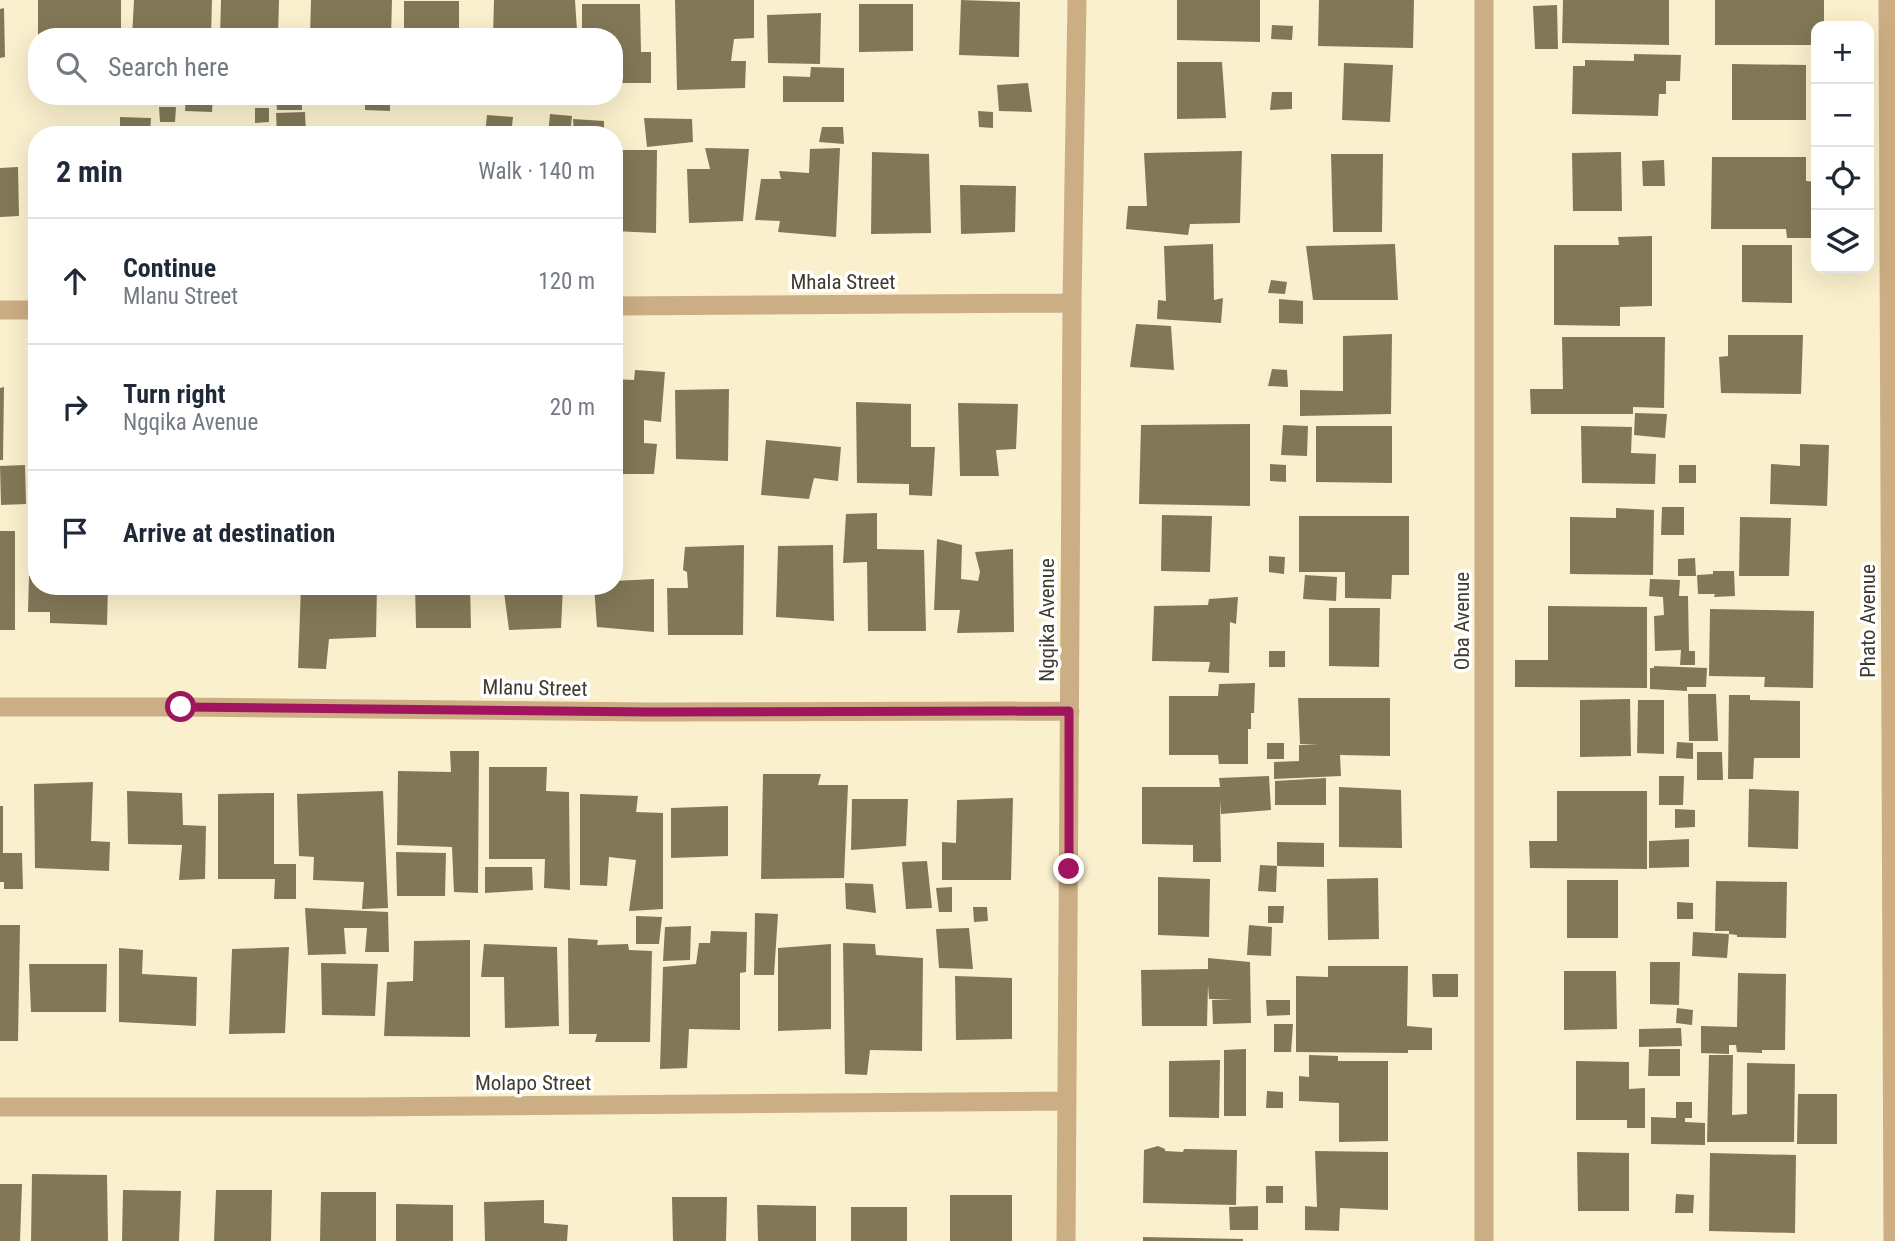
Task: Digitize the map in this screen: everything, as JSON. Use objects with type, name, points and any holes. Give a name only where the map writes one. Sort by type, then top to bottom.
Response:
[{"type":"street","name":"Ngqika Avenue","points":[[1066,1241],[1072,303],[1077,0]]},
{"type":"street","name":"Oba Avenue","points":[[1484,0],[1484,1241]]},
{"type":"street","name":"Phato Avenue","points":[[1888,0],[1893,1241]]},
{"type":"street","name":"Mhala Street","points":[[623,306],[1072,303]]},
{"type":"street","points":[[0,310],[28,310]]},
{"type":"street","name":"Mlanu Street","points":[[0,707],[649,712],[1069,711]]},
{"type":"street","name":"Molapo Street","points":[[0,1107],[1066,1101]]},
{"type":"building","points":[[38,0],[121,0],[121,28],[38,28]]},
{"type":"building","points":[[134,0],[212,0],[211,28],[132,28]]},
{"type":"building","points":[[221,0],[279,0],[278,28],[220,28]]},
{"type":"building","points":[[311,0],[392,0],[391,28],[310,28]]},
{"type":"building","points":[[494,0],[575,0],[577,28],[493,28]]},
{"type":"building","points":[[675,0],[754,0],[754,38],[734,39],[731,61],[746,61],[745,88],[677,90]]},
{"type":"building","points":[[961,0],[1020,2],[1019,57],[959,55]]},
{"type":"building","points":[[1177,0],[1260,0],[1260,42],[1177,40]]},
{"type":"building","points":[[1319,0],[1414,0],[1413,48],[1318,46]]},
{"type":"building","points":[[1563,0],[1669,0],[1669,45],[1562,43]]},
{"type":"building","points":[[1715,0],[1824,0],[1824,21],[1811,21],[1811,45],[1715,45]]},
{"type":"building","points":[[404,1],[459,1],[459,28],[404,28]]},
{"type":"building","points":[[582,4],[640,4],[641,52],[651,52],[651,83],[623,83],[623,28],[582,28]]},
{"type":"building","points":[[859,4],[913,4],[913,51],[859,52]]},
{"type":"building","points":[[1557,5],[1558,49],[1535,49],[1533,6]]},
{"type":"building","points":[[4,8],[5,57],[0,58],[0,9]]},
{"type":"building","points":[[821,13],[820,64],[768,63],[767,15]]},
{"type":"building","points":[[1272,25],[1293,26],[1292,40],[1271,39]]},
{"type":"building","points":[[1634,54],[1681,55],[1680,81],[1666,81],[1666,94],[1659,94],[1658,116],[1572,114],[1573,66],[1585,66],[1585,60],[1634,61]]},
{"type":"building","points":[[1177,62],[1222,62],[1226,118],[1177,119]]},
{"type":"building","points":[[1344,63],[1393,65],[1390,122],[1342,120]]},
{"type":"building","points":[[1732,64],[1806,65],[1806,120],[1732,120]]},
{"type":"building","points":[[811,67],[844,68],[844,102],[783,102],[783,76],[810,77]]},
{"type":"building","points":[[1028,83],[1032,112],[999,111],[997,85]]},
{"type":"building","points":[[1272,92],[1292,92],[1292,109],[1270,110]]},
{"type":"building","points":[[185,105],[212,105],[212,112],[185,111]]},
{"type":"building","points":[[277,105],[302,105],[302,110],[277,110]]},
{"type":"building","points":[[365,105],[390,105],[390,111],[365,110]]},
{"type":"building","points":[[159,107],[176,107],[175,122],[160,122]]},
{"type":"building","points":[[255,108],[269,108],[269,122],[255,123]]},
{"type":"building","points":[[978,111],[993,112],[993,128],[979,127]]},
{"type":"building","points":[[305,112],[306,126],[277,126],[276,113]]},
{"type":"building","points":[[550,114],[572,116],[571,126],[549,126]]},
{"type":"building","points":[[487,115],[513,117],[512,126],[486,126]]},
{"type":"building","points":[[120,117],[151,118],[151,126],[120,126]]},
{"type":"building","points":[[644,118],[692,119],[693,142],[647,147]]},
{"type":"building","points":[[573,119],[604,121],[604,126],[573,126]]},
{"type":"building","points":[[822,127],[843,127],[844,144],[819,142]]},
{"type":"building","points":[[705,148],[749,149],[743,221],[689,223],[687,169],[710,169]]},
{"type":"building","points":[[840,148],[836,237],[778,232],[780,221],[755,220],[761,179],[781,179],[779,171],[809,173],[810,149]]},
{"type":"building","points":[[623,150],[657,150],[656,233],[623,231]]},
{"type":"building","points":[[1242,151],[1240,223],[1190,224],[1188,235],[1126,229],[1128,206],[1147,206],[1144,153]]},
{"type":"building","points":[[872,152],[929,154],[931,233],[871,234]]},
{"type":"building","points":[[1621,152],[1622,211],[1573,211],[1572,153]]},
{"type":"building","points":[[1331,154],[1383,154],[1382,232],[1333,232]]},
{"type":"building","points":[[1712,157],[1806,157],[1806,181],[1811,182],[1811,238],[1787,238],[1786,229],[1711,229]]},
{"type":"building","points":[[1664,160],[1665,186],[1643,186],[1642,161]]},
{"type":"building","points":[[18,167],[19,216],[0,217],[0,168]]},
{"type":"building","points":[[960,185],[1016,186],[1015,232],[961,234]]},
{"type":"building","points":[[1652,236],[1652,306],[1620,307],[1620,326],[1554,325],[1554,245],[1619,245],[1618,237]]},
{"type":"building","points":[[1213,244],[1214,300],[1223,298],[1221,323],[1157,319],[1158,300],[1166,301],[1164,246]]},
{"type":"building","points":[[1395,244],[1398,300],[1313,300],[1306,246]]},
{"type":"building","points":[[1742,245],[1792,245],[1792,303],[1742,302]]},
{"type":"building","points":[[1271,280],[1287,282],[1285,294],[1268,293]]},
{"type":"building","points":[[1279,299],[1303,301],[1303,324],[1279,323]]},
{"type":"building","points":[[1136,324],[1171,326],[1174,370],[1130,367]]},
{"type":"building","points":[[1392,334],[1391,414],[1300,416],[1300,390],[1343,391],[1343,336]]},
{"type":"building","points":[[1728,335],[1803,335],[1801,394],[1721,393],[1719,357],[1728,356]]},
{"type":"building","points":[[1562,337],[1665,337],[1664,408],[1633,407],[1633,414],[1531,414],[1530,389],[1563,389]]},
{"type":"building","points":[[1272,369],[1287,370],[1288,387],[1268,386]]},
{"type":"building","points":[[635,370],[665,372],[661,422],[644,420],[644,443],[657,444],[654,474],[623,474],[623,379],[634,380]]},
{"type":"building","points":[[4,387],[3,460],[0,460],[0,388]]},
{"type":"building","points":[[729,389],[728,461],[676,459],[675,390]]},
{"type":"building","points":[[856,402],[911,404],[911,447],[935,447],[932,496],[909,495],[909,484],[857,483]]},
{"type":"building","points":[[958,403],[1018,404],[1016,449],[996,450],[999,476],[960,476]]},
{"type":"building","points":[[1635,413],[1667,414],[1665,438],[1634,435]]},
{"type":"building","points":[[1250,424],[1250,506],[1139,504],[1141,425]]},
{"type":"building","points":[[1283,425],[1308,426],[1307,456],[1281,455]]},
{"type":"building","points":[[1316,426],[1392,426],[1392,483],[1316,482]]},
{"type":"building","points":[[1581,426],[1632,427],[1631,453],[1656,454],[1655,484],[1582,483]]},
{"type":"building","points":[[766,440],[841,447],[838,481],[814,478],[809,499],[761,495]]},
{"type":"building","points":[[1800,444],[1829,445],[1827,506],[1770,504],[1771,464],[1800,466]]},
{"type":"building","points":[[1270,464],[1286,465],[1286,482],[1270,481]]},
{"type":"building","points":[[25,465],[26,504],[1,505],[0,466]]},
{"type":"building","points":[[1679,465],[1696,465],[1696,483],[1679,483]]},
{"type":"building","points":[[1662,507],[1684,507],[1684,535],[1661,535]]},
{"type":"building","points":[[1616,508],[1654,510],[1653,575],[1570,574],[1570,517],[1616,518]]},
{"type":"building","points":[[877,513],[877,549],[924,550],[926,631],[868,631],[867,562],[843,563],[846,514]]},
{"type":"building","points":[[1162,515],[1212,516],[1210,572],[1161,571]]},
{"type":"building","points":[[1299,516],[1409,516],[1409,575],[1392,575],[1391,599],[1345,598],[1345,572],[1299,572]]},
{"type":"building","points":[[1740,517],[1791,518],[1789,576],[1739,576]]},
{"type":"building","points":[[0,531],[15,531],[15,630],[0,630]]},
{"type":"building","points":[[937,539],[962,545],[961,579],[978,581],[980,572],[975,552],[1013,549],[1014,632],[957,633],[960,610],[934,610]]},
{"type":"building","points":[[744,545],[743,635],[668,635],[667,588],[688,588],[687,572],[683,570],[685,547]]},
{"type":"building","points":[[833,545],[834,621],[776,617],[778,546]]},
{"type":"building","points":[[1269,556],[1285,557],[1284,574],[1269,572]]},
{"type":"building","points":[[1695,558],[1696,576],[1678,576],[1678,559]]},
{"type":"building","points":[[1713,571],[1734,571],[1735,596],[1714,597],[1715,594],[1698,594],[1697,575],[1713,574]]},
{"type":"building","points":[[1305,575],[1337,577],[1336,601],[1303,599]]},
{"type":"building","points":[[654,579],[654,632],[597,627],[595,595],[623,595],[623,581]]},
{"type":"building","points":[[1650,579],[1680,580],[1679,596],[1688,596],[1689,651],[1695,651],[1695,665],[1680,665],[1681,650],[1655,651],[1654,616],[1664,615],[1663,597],[1649,596]]},
{"type":"building","points":[[28,595],[108,595],[107,625],[50,623],[50,612],[28,612]]},
{"type":"building","points":[[301,595],[377,595],[376,637],[329,639],[326,669],[298,668]]},
{"type":"building","points":[[415,595],[470,595],[471,628],[416,628]]},
{"type":"building","points":[[504,595],[563,595],[561,628],[509,630]]},
{"type":"building","points":[[1238,597],[1236,624],[1230,622],[1229,673],[1208,672],[1210,662],[1152,661],[1154,606],[1208,605],[1209,599]]},
{"type":"building","points":[[1548,606],[1647,607],[1647,688],[1515,687],[1515,660],[1548,660]]},
{"type":"building","points":[[1329,608],[1380,608],[1379,667],[1329,666]]},
{"type":"building","points":[[1710,609],[1814,611],[1813,688],[1764,687],[1765,677],[1709,676]]},
{"type":"building","points":[[1269,651],[1285,651],[1285,667],[1269,667]]},
{"type":"building","points":[[1650,668],[1707,668],[1706,687],[1687,687],[1687,691],[1650,689]]},
{"type":"building","points":[[1255,683],[1254,713],[1251,713],[1251,729],[1248,729],[1248,764],[1219,764],[1218,755],[1169,755],[1169,696],[1218,696],[1219,684]]},
{"type":"building","points":[[1688,694],[1716,694],[1718,741],[1689,741]]},
{"type":"building","points":[[1729,695],[1750,695],[1750,700],[1800,701],[1800,758],[1754,758],[1753,779],[1728,779]]},
{"type":"building","points":[[1298,698],[1390,698],[1390,756],[1340,755],[1341,776],[1274,779],[1274,762],[1299,761],[1299,745],[1318,745],[1300,744]]},
{"type":"building","points":[[1630,699],[1631,756],[1580,757],[1580,700]]},
{"type":"building","points":[[1638,700],[1664,700],[1664,754],[1637,753]]},
{"type":"building","points":[[1677,742],[1693,743],[1693,759],[1676,758]]},
{"type":"building","points":[[1267,743],[1284,743],[1284,759],[1267,759]]},
{"type":"building","points":[[450,751],[479,751],[478,893],[454,892],[452,847],[397,845],[398,771],[451,772]]},
{"type":"building","points":[[1697,752],[1722,752],[1723,780],[1697,780]]},
{"type":"building","points":[[489,767],[547,767],[546,791],[569,792],[570,890],[544,888],[545,859],[489,859]]},
{"type":"building","points":[[763,774],[821,774],[818,785],[848,785],[844,878],[761,879]]},
{"type":"building","points":[[1269,776],[1271,810],[1221,814],[1220,800],[1221,862],[1193,862],[1193,845],[1142,844],[1142,787],[1220,787],[1219,778]]},
{"type":"building","points":[[1659,776],[1684,776],[1683,805],[1659,805]]},
{"type":"building","points":[[1326,778],[1326,805],[1275,805],[1275,781]]},
{"type":"building","points":[[93,782],[91,841],[110,842],[109,871],[35,868],[34,784]]},
{"type":"building","points":[[1339,787],[1401,790],[1402,848],[1339,847]]},
{"type":"building","points":[[1749,789],[1799,791],[1798,849],[1748,847]]},
{"type":"building","points":[[127,791],[182,793],[183,825],[206,826],[205,879],[179,880],[182,845],[128,844]]},
{"type":"building","points":[[383,791],[388,908],[362,909],[364,882],[313,880],[314,857],[299,856],[297,794]]},
{"type":"building","points":[[1557,791],[1647,791],[1647,869],[1530,868],[1529,841],[1557,841]]},
{"type":"building","points":[[274,793],[274,864],[296,864],[296,899],[274,899],[275,879],[218,879],[218,794]]},
{"type":"building","points":[[580,794],[638,796],[636,812],[663,813],[663,909],[629,911],[636,860],[609,857],[607,886],[580,885]]},
{"type":"building","points":[[1013,798],[1011,880],[942,880],[942,842],[956,843],[957,800]]},
{"type":"building","points":[[852,799],[908,799],[906,846],[851,850]]},
{"type":"building","points":[[0,806],[3,806],[3,853],[22,853],[23,889],[4,889],[4,882],[0,882]]},
{"type":"building","points":[[728,806],[728,856],[671,858],[671,808]]},
{"type":"building","points":[[1675,809],[1695,810],[1695,827],[1675,828]]},
{"type":"building","points":[[1689,839],[1689,867],[1649,868],[1649,841]]},
{"type":"building","points":[[1277,842],[1324,843],[1324,867],[1277,866]]},
{"type":"building","points":[[396,852],[446,853],[445,896],[397,896]]},
{"type":"building","points":[[927,861],[932,908],[906,909],[902,862]]},
{"type":"building","points":[[1260,865],[1277,866],[1276,892],[1258,891]]},
{"type":"building","points":[[485,867],[532,867],[533,890],[485,893]]},
{"type":"building","points":[[1158,877],[1210,879],[1209,937],[1158,935]]},
{"type":"building","points":[[1378,878],[1379,939],[1328,940],[1327,879]]},
{"type":"building","points":[[1567,880],[1618,880],[1618,938],[1567,938]]},
{"type":"building","points":[[1716,881],[1787,882],[1786,938],[1737,937],[1729,934],[1729,931],[1715,931]]},
{"type":"building","points":[[845,883],[873,884],[876,913],[846,909]]},
{"type":"building","points":[[952,887],[952,912],[939,912],[936,888]]},
{"type":"building","points":[[1677,902],[1693,903],[1693,919],[1677,919]]},
{"type":"building","points":[[1268,906],[1284,906],[1283,923],[1268,923]]},
{"type":"building","points":[[973,907],[987,907],[988,921],[974,922]]},
{"type":"building","points":[[305,908],[388,912],[389,952],[365,952],[367,928],[344,928],[346,954],[308,955]]},
{"type":"building","points":[[755,913],[778,914],[774,975],[754,975]]},
{"type":"building","points":[[636,916],[662,917],[659,944],[636,944]]},
{"type":"building","points":[[0,925],[20,925],[18,1041],[0,1041]]},
{"type":"building","points":[[1249,925],[1272,927],[1271,956],[1247,955]]},
{"type":"building","points":[[691,926],[690,960],[663,961],[665,927]]},
{"type":"building","points":[[969,928],[973,969],[939,968],[936,929]]},
{"type":"building","points":[[711,931],[747,932],[746,972],[740,973],[740,1030],[689,1029],[687,1068],[660,1069],[663,967],[696,964],[699,943],[710,943]]},
{"type":"building","points":[[1693,932],[1729,934],[1727,958],[1692,956]]},
{"type":"building","points":[[568,938],[598,940],[597,945],[628,944],[629,950],[652,951],[650,1042],[595,1042],[597,1034],[569,1034]]},
{"type":"building","points":[[470,940],[470,1037],[384,1036],[387,982],[413,981],[414,941]]},
{"type":"building","points":[[843,943],[875,944],[876,955],[923,958],[922,1051],[870,1050],[867,1075],[845,1074]]},
{"type":"building","points":[[484,944],[557,947],[559,1026],[505,1028],[504,977],[481,977]]},
{"type":"building","points":[[831,944],[831,1029],[778,1031],[778,948]]},
{"type":"building","points":[[289,947],[285,1033],[229,1034],[232,949]]},
{"type":"building","points":[[119,948],[143,950],[142,974],[197,977],[196,1026],[119,1022]]},
{"type":"building","points":[[1208,958],[1250,962],[1251,1023],[1213,1024],[1212,1000],[1233,999],[1209,999],[1208,985],[1207,1026],[1142,1026],[1141,970],[1208,969]]},
{"type":"building","points":[[1650,962],[1680,962],[1679,1005],[1650,1004]]},
{"type":"building","points":[[321,963],[378,964],[375,1016],[322,1015]]},
{"type":"building","points":[[29,964],[107,964],[106,1012],[31,1012]]},
{"type":"building","points":[[1328,966],[1408,966],[1407,1026],[1432,1028],[1432,1050],[1408,1050],[1408,1053],[1296,1052],[1296,976],[1328,977]]},
{"type":"building","points":[[1564,971],[1616,971],[1617,1029],[1564,1030]]},
{"type":"building","points":[[1738,973],[1786,974],[1785,1050],[1737,1052],[1736,1045],[1729,1045],[1729,1054],[1701,1053],[1701,1026],[1737,1027]]},
{"type":"building","points":[[1432,974],[1458,974],[1458,997],[1433,997]]},
{"type":"building","points":[[955,976],[1012,978],[1012,1039],[956,1040]]},
{"type":"building","points":[[1266,1000],[1290,1000],[1290,1015],[1267,1016]]},
{"type":"building","points":[[1677,1008],[1693,1010],[1692,1025],[1676,1023]]},
{"type":"building","points":[[1274,1024],[1293,1024],[1291,1052],[1274,1052]]},
{"type":"building","points":[[1681,1028],[1682,1046],[1639,1047],[1639,1029]]},
{"type":"building","points":[[1246,1049],[1246,1116],[1224,1116],[1224,1050]]},
{"type":"building","points":[[1649,1049],[1680,1049],[1680,1076],[1648,1076]]},
{"type":"building","points":[[1309,1055],[1338,1056],[1338,1061],[1388,1061],[1388,1141],[1339,1142],[1339,1103],[1299,1101],[1299,1076],[1309,1077]]},
{"type":"building","points":[[1709,1055],[1733,1055],[1732,1115],[1747,1114],[1747,1063],[1795,1064],[1794,1142],[1707,1142]]},
{"type":"building","points":[[1220,1060],[1219,1118],[1169,1117],[1169,1061]]},
{"type":"building","points":[[1576,1061],[1629,1062],[1629,1089],[1645,1088],[1645,1128],[1627,1128],[1627,1120],[1576,1120]]},
{"type":"building","points":[[1267,1091],[1283,1092],[1283,1108],[1266,1108]]},
{"type":"building","points":[[1798,1094],[1837,1094],[1837,1144],[1797,1144]]},
{"type":"building","points":[[1676,1102],[1692,1102],[1692,1118],[1685,1118],[1685,1122],[1705,1123],[1705,1145],[1651,1144],[1651,1117],[1676,1118]]},
{"type":"building","points":[[1158,1146],[1165,1151],[1183,1152],[1184,1149],[1237,1150],[1236,1205],[1143,1203],[1144,1150]]},
{"type":"building","points":[[1315,1151],[1388,1152],[1388,1210],[1340,1208],[1339,1231],[1305,1230],[1305,1206],[1317,1207]]},
{"type":"building","points":[[1577,1152],[1629,1153],[1629,1211],[1578,1211]]},
{"type":"building","points":[[1710,1153],[1796,1155],[1795,1233],[1709,1231]]},
{"type":"building","points":[[32,1174],[107,1175],[108,1241],[31,1241]]},
{"type":"building","points":[[0,1184],[22,1184],[20,1241],[0,1241]]},
{"type":"building","points":[[1266,1186],[1283,1186],[1283,1203],[1266,1203]]},
{"type":"building","points":[[123,1190],[181,1191],[179,1241],[122,1241]]},
{"type":"building","points":[[216,1190],[272,1190],[271,1241],[214,1241]]},
{"type":"building","points":[[321,1192],[376,1192],[376,1241],[320,1241]]},
{"type":"building","points":[[1676,1194],[1694,1195],[1693,1213],[1675,1213]]},
{"type":"building","points":[[950,1195],[1012,1195],[1012,1241],[950,1241]]},
{"type":"building","points":[[672,1197],[727,1197],[726,1241],[673,1241]]},
{"type":"building","points":[[544,1200],[544,1223],[568,1225],[567,1241],[485,1241],[484,1202]]},
{"type":"building","points":[[396,1204],[453,1205],[453,1241],[396,1241]]},
{"type":"building","points":[[757,1205],[816,1206],[816,1241],[758,1241]]},
{"type":"building","points":[[1258,1206],[1258,1230],[1230,1230],[1229,1207]]},
{"type":"building","points":[[851,1207],[907,1207],[907,1241],[851,1241]]},
{"type":"building","points":[[1143,1237],[1243,1239],[1243,1241],[1143,1241]]},
{"type":"route","points":[[181,707],[649,712],[1069,711],[1069,869]]}]
